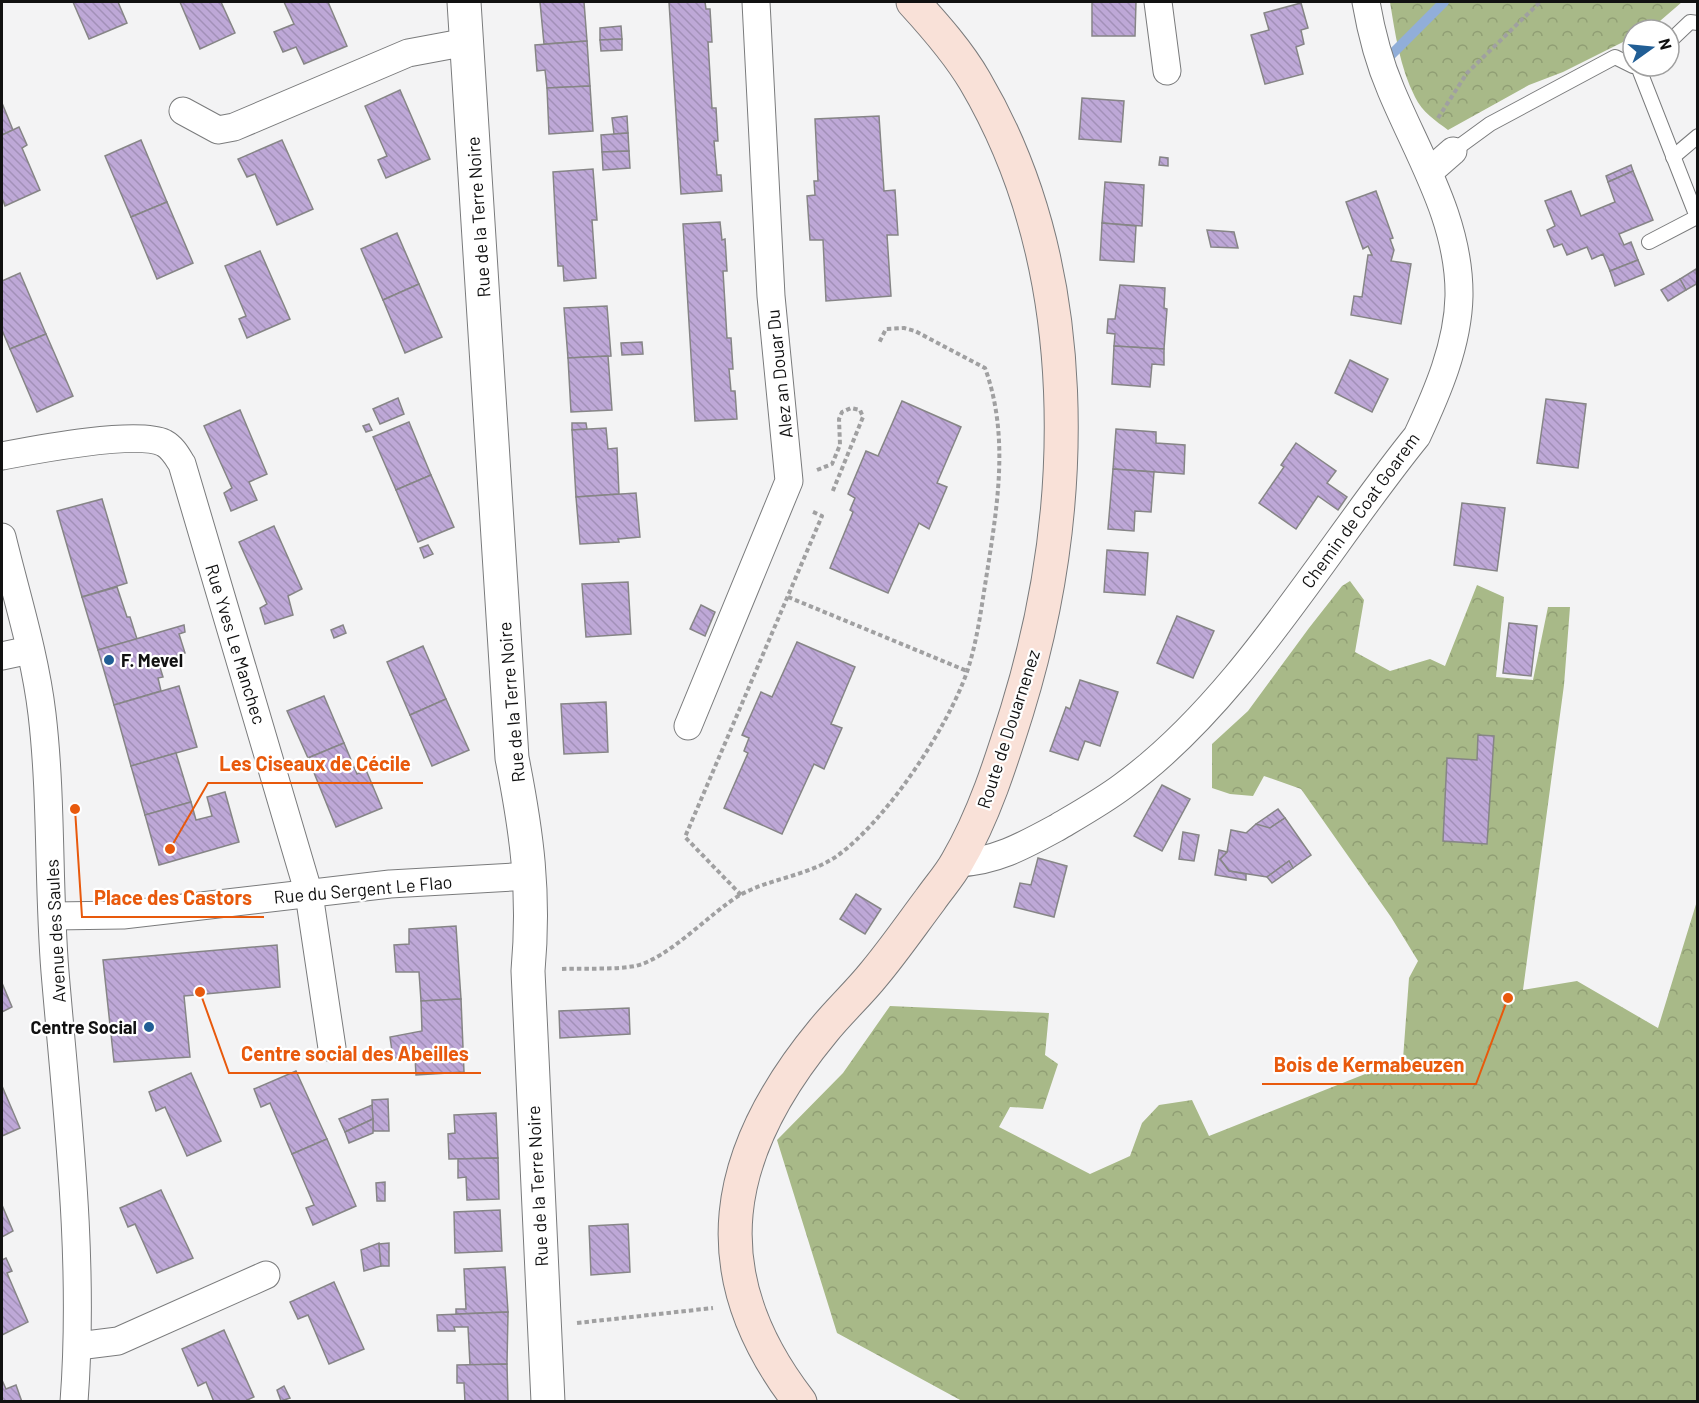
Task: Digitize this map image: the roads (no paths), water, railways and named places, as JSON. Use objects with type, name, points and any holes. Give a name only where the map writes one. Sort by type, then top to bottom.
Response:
[{"type":"main road","name":"Route de Douarnenez","points":[[800,1401],[766,1352],[746,1304],[735,1254],[735,1207],[747,1154],[762,1121],[793,1070],[823,1030],[874,974],[957,863],[981,812],[1004,752],[1035,648],[1044,606],[1058,505],[1061,411],[1057,350],[1050,296],[1029,207],[1012,157],[973,78],[913,2]]},
{"type":"street","name":"Rue de la Terre Noire","points":[[464,2],[512,758],[526,829],[531,876],[532,922],[528,971],[548,1401]]},
{"type":"street","name":"Alez an Douar Du","points":[[688,726],[789,481],[772,307],[756,2]]},
{"type":"street","points":[[1158,2],[1167,71]]},
{"type":"street","name":"Chemin de Coat Goarem","points":[[957,863],[993,859],[1028,843],[1124,786],[1163,753],[1219,694],[1254,651],[1417,436],[1431,406],[1454,336],[1459,298],[1458,267],[1447,219],[1424,162],[1389,87],[1366,2]]},
{"type":"street","points":[[183,111],[218,130],[234,128],[408,53],[467,42]]},
{"type":"street","points":[[1424,162],[1452,151]]},
{"type":"street","name":"Rue Yves Le Manchec","points":[[2,456],[123,439],[146,439],[163,443],[174,451],[182,464],[309,894],[332,1048]]},
{"type":"street","name":"Avenue des Saules","points":[[2,537],[30,650],[42,713],[53,916],[70,1147],[78,1346],[74,1401]]},
{"type":"street","points":[[2,656],[30,650]]},
{"type":"street","name":"Rue du Sergent Le Flao","points":[[53,916],[147,912],[402,884],[531,876]]},
{"type":"street","points":[[78,1346],[118,1341],[266,1275]]},
{"type":"lane","points":[[1681,31],[1690,22],[1698,23]]},
{"type":"lane","points":[[1452,151],[1490,124],[1615,57],[1621,60]]},
{"type":"lane","points":[[1641,78],[1697,217],[1649,242]]},
{"type":"lane","points":[[1673,157],[1698,136]]},
{"type":"waterway","points":[[1383,63],[1444,2]]},
{"type":"place","name":"F. Mevel","points":[[109,660]]},
{"type":"place","name":"Place des Castors","points":[[75,809]]},
{"type":"place","name":"Les Ciseaux de Cécile","points":[[170,849]]},
{"type":"place","name":"Centre social des Abeilles","points":[[200,992]]},
{"type":"place","name":"Bois de Kermabeuzen","points":[[1508,998]]},
{"type":"place","name":"Centre Social","points":[[149,1027]]}]
